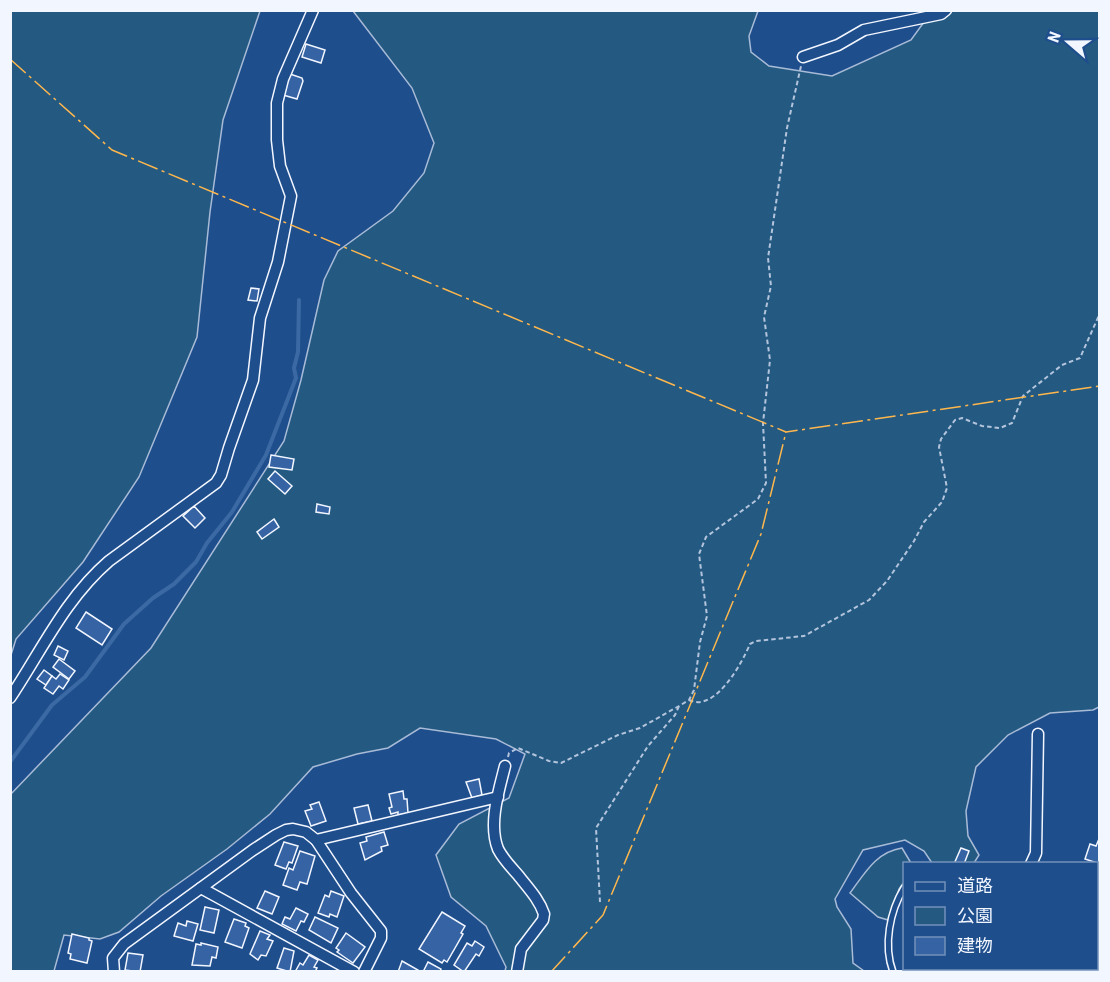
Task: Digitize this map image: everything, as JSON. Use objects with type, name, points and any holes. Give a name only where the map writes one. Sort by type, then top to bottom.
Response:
[{"type":"street","points":[[10,698],[59,618],[76,593],[93,574],[216,483],[221,475],[253,380],[260,318],[278,262],[291,196],[280,166],[277,103],[283,79],[313,10]]},
{"type":"street","points":[[803,57],[838,45],[864,30],[941,14],[946,10]]},
{"type":"street","points":[[1032,862],[1035,853],[1038,734]]},
{"type":"street","points":[[505,766],[499,783],[493,825],[498,847],[530,889],[544,914],[543,920],[521,949],[518,972]]},
{"type":"street","points":[[316,840],[498,797]]},
{"type":"street","points":[[114,972],[113,958],[124,944],[253,850],[286,830],[293,830],[306,832],[316,840],[351,893],[381,931],[381,938],[364,972]]},
{"type":"street","points":[[201,888],[354,972]]},
{"type":"lane","points":[[892,972],[889,962],[892,912],[903,890]]},
{"type":"path","points":[[505,766],[509,753],[518,748],[549,761],[561,763],[618,735],[640,728],[689,700],[694,690],[700,642],[707,616],[699,554],[706,537],[758,499],[766,483],[763,423],[770,360],[764,317],[771,286],[768,258],[787,128],[803,57]]},
{"type":"path","points":[[689,700],[695,703],[705,702],[716,694],[741,665],[750,644],[756,641],[804,636],[869,600],[887,581],[924,522],[942,502],[947,488],[939,447],[941,439],[954,420],[962,418],[982,426],[1000,428],[1012,423],[1023,396],[1062,365],[1080,358],[1100,313]]},
{"type":"path","points":[[600,902],[596,828],[648,746],[675,715],[679,706]]},
{"type":"green space","points":[[11,10],[260,11],[223,120],[210,212],[197,337],[139,477],[83,562],[16,639],[11,655]]},
{"type":"green space","points":[[353,11],[758,11],[749,36],[751,52],[769,66],[832,76],[911,40],[932,11],[1099,11],[1099,707],[1093,710],[1050,713],[1008,735],[976,767],[966,811],[968,836],[979,855],[975,862],[931,862],[924,851],[905,840],[863,850],[835,899],[837,907],[851,929],[853,963],[864,971],[505,971],[506,967],[486,926],[451,897],[436,855],[459,824],[509,798],[525,754],[496,739],[420,728],[388,748],[313,767],[270,814],[227,849],[161,896],[119,932],[100,939],[64,935],[54,971],[11,971],[10,795],[151,648],[284,441],[324,280],[338,251],[393,211],[424,173],[434,143],[412,88]]},
{"type":"green space","points":[[902,848],[910,862],[903,862],[903,883],[888,920],[878,917],[850,893],[878,859],[893,850]]},
{"type":"building","points":[[306,44],[325,50],[321,63],[302,57]]},
{"type":"building","points":[[290,74],[302,78],[303,81],[297,99],[283,95]]},
{"type":"building","points":[[251,288],[259,289],[257,301],[248,300]]},
{"type":"building","points":[[271,455],[294,459],[292,470],[269,467]]},
{"type":"building","points":[[275,471],[292,486],[285,494],[268,479]]},
{"type":"building","points":[[317,504],[330,507],[329,514],[316,512]]},
{"type":"building","points":[[194,506],[205,518],[195,528],[183,516]]},
{"type":"building","points":[[274,519],[279,527],[262,539],[257,532]]},
{"type":"building","points":[[86,612],[112,629],[102,645],[76,628]]},
{"type":"building","points":[[58,646],[68,651],[64,660],[54,655]]},
{"type":"building","points":[[59,659],[75,671],[69,679],[53,667]]},
{"type":"building","points":[[44,670],[52,676],[46,685],[37,679]]},
{"type":"building","points":[[60,674],[69,680],[63,689],[59,686],[53,694],[44,688],[52,676],[56,679]]},
{"type":"building","points":[[479,779],[482,795],[472,798],[466,782]]},
{"type":"building","points":[[403,791],[404,799],[407,799],[408,813],[391,814],[389,794]]},
{"type":"building","points":[[319,802],[326,821],[311,826],[305,811],[312,809],[310,805]]},
{"type":"building","points":[[368,805],[372,821],[358,824],[354,808]]},
{"type":"building","points":[[384,832],[388,845],[381,847],[382,851],[365,860],[360,843],[367,841],[366,837]]},
{"type":"building","points":[[1100,839],[1100,864],[1085,859],[1090,844],[1096,846]]},
{"type":"building","points":[[284,842],[298,846],[292,863],[289,862],[286,869],[275,865]]},
{"type":"building","points":[[961,848],[969,851],[965,862],[955,862]]},
{"type":"building","points":[[300,851],[315,856],[307,884],[300,882],[297,890],[283,885],[289,868],[293,870]]},
{"type":"building","points":[[265,891],[279,897],[272,914],[257,908]]},
{"type":"building","points":[[331,891],[344,896],[337,917],[318,913],[325,895],[329,897]]},
{"type":"building","points":[[205,907],[219,910],[214,933],[200,930]]},
{"type":"building","points":[[296,908],[308,914],[296,931],[282,924],[285,917],[290,919]]},
{"type":"building","points":[[442,912],[465,926],[447,962],[444,960],[442,963],[419,949]]},
{"type":"building","points":[[315,917],[338,928],[331,943],[309,930]]},
{"type":"building","points":[[234,919],[246,923],[245,926],[249,928],[242,948],[225,942]]},
{"type":"building","points":[[187,921],[198,924],[193,941],[174,936],[178,923],[186,926]]},
{"type":"building","points":[[260,931],[270,935],[267,939],[273,941],[266,956],[261,955],[258,960],[250,954]]},
{"type":"building","points":[[346,933],[365,947],[353,963],[337,952],[339,950],[336,948]]},
{"type":"building","points":[[72,934],[89,938],[92,941],[87,963],[70,959],[71,954],[68,953]]},
{"type":"building","points":[[475,941],[484,947],[479,956],[476,954],[464,972],[454,965],[467,943],[472,946]]},
{"type":"building","points":[[201,943],[218,947],[216,958],[212,957],[210,966],[192,965],[196,944],[201,945]]},
{"type":"building","points":[[284,948],[294,951],[290,972],[277,968]]},
{"type":"building","points":[[128,953],[143,955],[140,972],[125,970]]},
{"type":"building","points":[[309,955],[318,960],[314,967],[317,968],[315,972],[295,972],[300,963],[303,965]]},
{"type":"building","points":[[402,961],[418,970],[417,972],[398,972]]},
{"type":"building","points":[[428,962],[441,969],[440,972],[423,972]]},
{"type":"waterway","points":[[10,762],[52,705],[85,677],[124,624],[153,598],[174,584],[196,562],[207,543],[232,512],[266,455],[296,378],[294,368],[298,352],[299,300]]},
{"type":"power","points":[[10,59],[112,150],[786,432],[1100,386]]},
{"type":"power","points":[[551,972],[603,915],[761,534],[786,432]]}]
